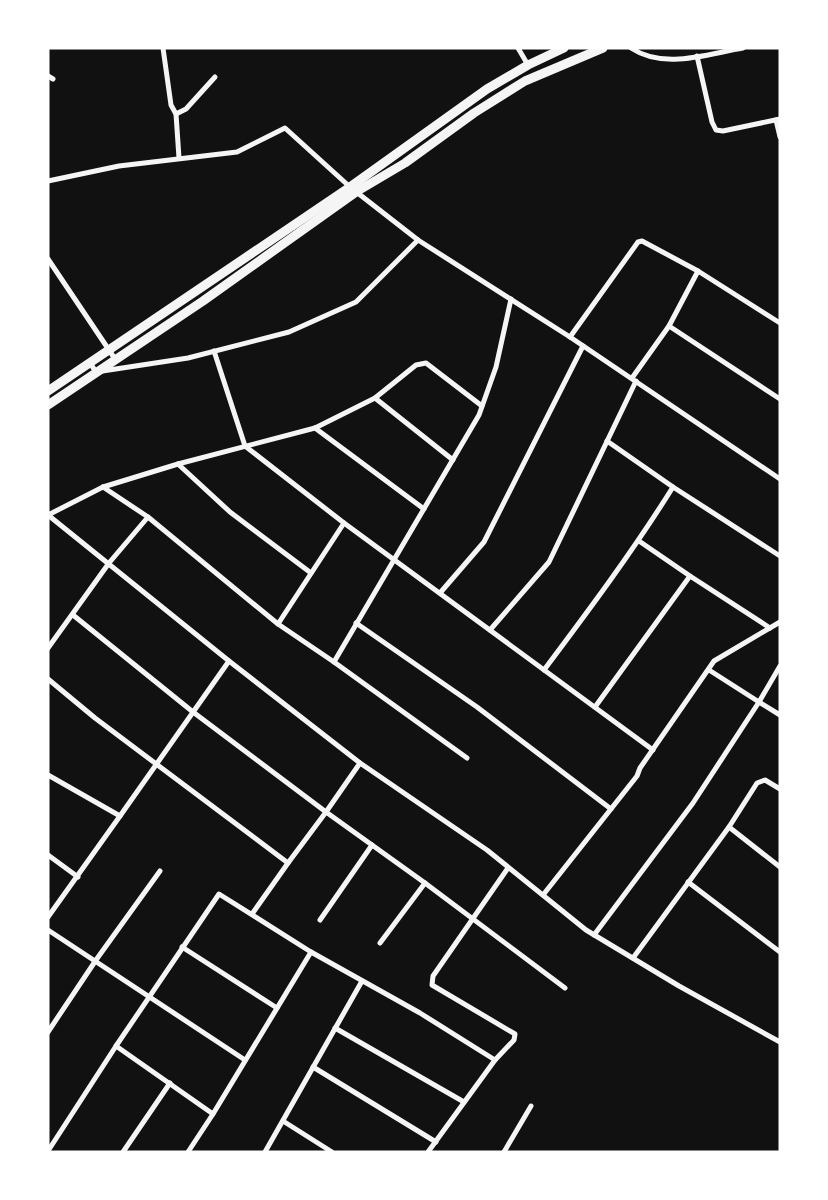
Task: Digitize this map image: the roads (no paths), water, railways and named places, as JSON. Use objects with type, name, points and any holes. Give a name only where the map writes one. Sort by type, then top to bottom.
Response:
[{"type":"highway","points":[[48,405],[203,301],[486,89],[564,48]]},
{"type":"highway","points":[[48,392],[353,190],[405,163],[466,119],[525,81],[603,48]]},
{"type":"street","points":[[163,48],[171,105],[176,114],[179,159]]},
{"type":"street","points":[[518,48],[528,65]]},
{"type":"street","points":[[632,48],[638,53],[665,61],[743,48]]},
{"type":"street","points":[[697,56],[712,122],[716,130],[723,132],[778,120],[780,137]]},
{"type":"street","points":[[176,114],[186,109],[215,77]]},
{"type":"street","points":[[48,181],[119,166],[237,152],[285,128],[353,190],[418,240],[570,337],[780,480]]},
{"type":"street","points":[[90,363],[96,372],[188,358],[290,332],[356,302],[418,240]]},
{"type":"street","points":[[570,337],[638,242],[642,241],[698,271],[780,323]]},
{"type":"street","points":[[48,259],[115,359]]},
{"type":"street","points":[[490,630],[549,562],[634,380],[669,326],[698,271]]},
{"type":"street","points":[[334,662],[453,460],[482,406],[496,367],[511,299]]},
{"type":"street","points":[[669,326],[780,399]]},
{"type":"street","points":[[440,593],[484,542],[583,346]]},
{"type":"street","points":[[214,351],[245,446],[344,523],[653,750]]},
{"type":"street","points":[[482,406],[426,363],[416,365],[375,398],[315,428],[178,464],[103,487],[48,515],[360,763],[508,867],[594,935],[780,1042]]},
{"type":"street","points":[[375,398],[453,460]]},
{"type":"street","points":[[315,428],[424,508]]},
{"type":"street","points":[[607,441],[780,556]]},
{"type":"street","points":[[178,464],[230,512],[311,573]]},
{"type":"street","points":[[103,487],[148,517],[278,624],[467,758]]},
{"type":"street","points":[[544,670],[639,541],[673,487]]},
{"type":"street","points":[[48,648],[74,615],[109,563],[148,517]]},
{"type":"street","points":[[278,624],[344,523]]},
{"type":"street","points":[[639,541],[770,628]]},
{"type":"street","points":[[595,707],[690,576]]},
{"type":"street","points":[[74,615],[192,712],[565,988]]},
{"type":"street","points":[[543,895],[637,776],[640,768],[714,662],[780,622]]},
{"type":"street","points":[[357,623],[477,707],[611,809]]},
{"type":"street","points":[[48,917],[229,661]]},
{"type":"street","points":[[594,935],[693,803],[780,666]]},
{"type":"street","points":[[709,669],[780,715]]},
{"type":"street","points":[[48,679],[94,718],[288,863]]},
{"type":"street","points":[[252,914],[360,763]]},
{"type":"street","points":[[48,775],[120,816]]},
{"type":"street","points":[[633,958],[729,827],[757,783],[765,780],[780,789]]},
{"type":"street","points":[[729,827],[780,867]]},
{"type":"street","points":[[320,920],[372,845]]},
{"type":"street","points":[[48,855],[78,877]]},
{"type":"street","points":[[428,1152],[495,1060],[514,1040],[515,1034],[432,985],[433,976],[508,867]]},
{"type":"street","points":[[48,1032],[96,960],[160,872]]},
{"type":"street","points":[[688,882],[780,952]]},
{"type":"street","points":[[380,944],[425,883]]},
{"type":"street","points":[[48,1151],[219,894],[311,952],[420,1013],[495,1060]]},
{"type":"street","points":[[48,930],[245,1060]]},
{"type":"street","points":[[182,947],[278,1008]]},
{"type":"street","points":[[188,1152],[311,952]]},
{"type":"street","points":[[265,1152],[362,981]]},
{"type":"street","points":[[335,1028],[464,1102]]},
{"type":"street","points":[[116,1046],[213,1114]]},
{"type":"street","points":[[313,1067],[435,1142]]},
{"type":"street","points":[[123,1152],[170,1083]]},
{"type":"street","points":[[504,1152],[531,1106]]},
{"type":"street","points":[[283,1121],[332,1152]]}]
